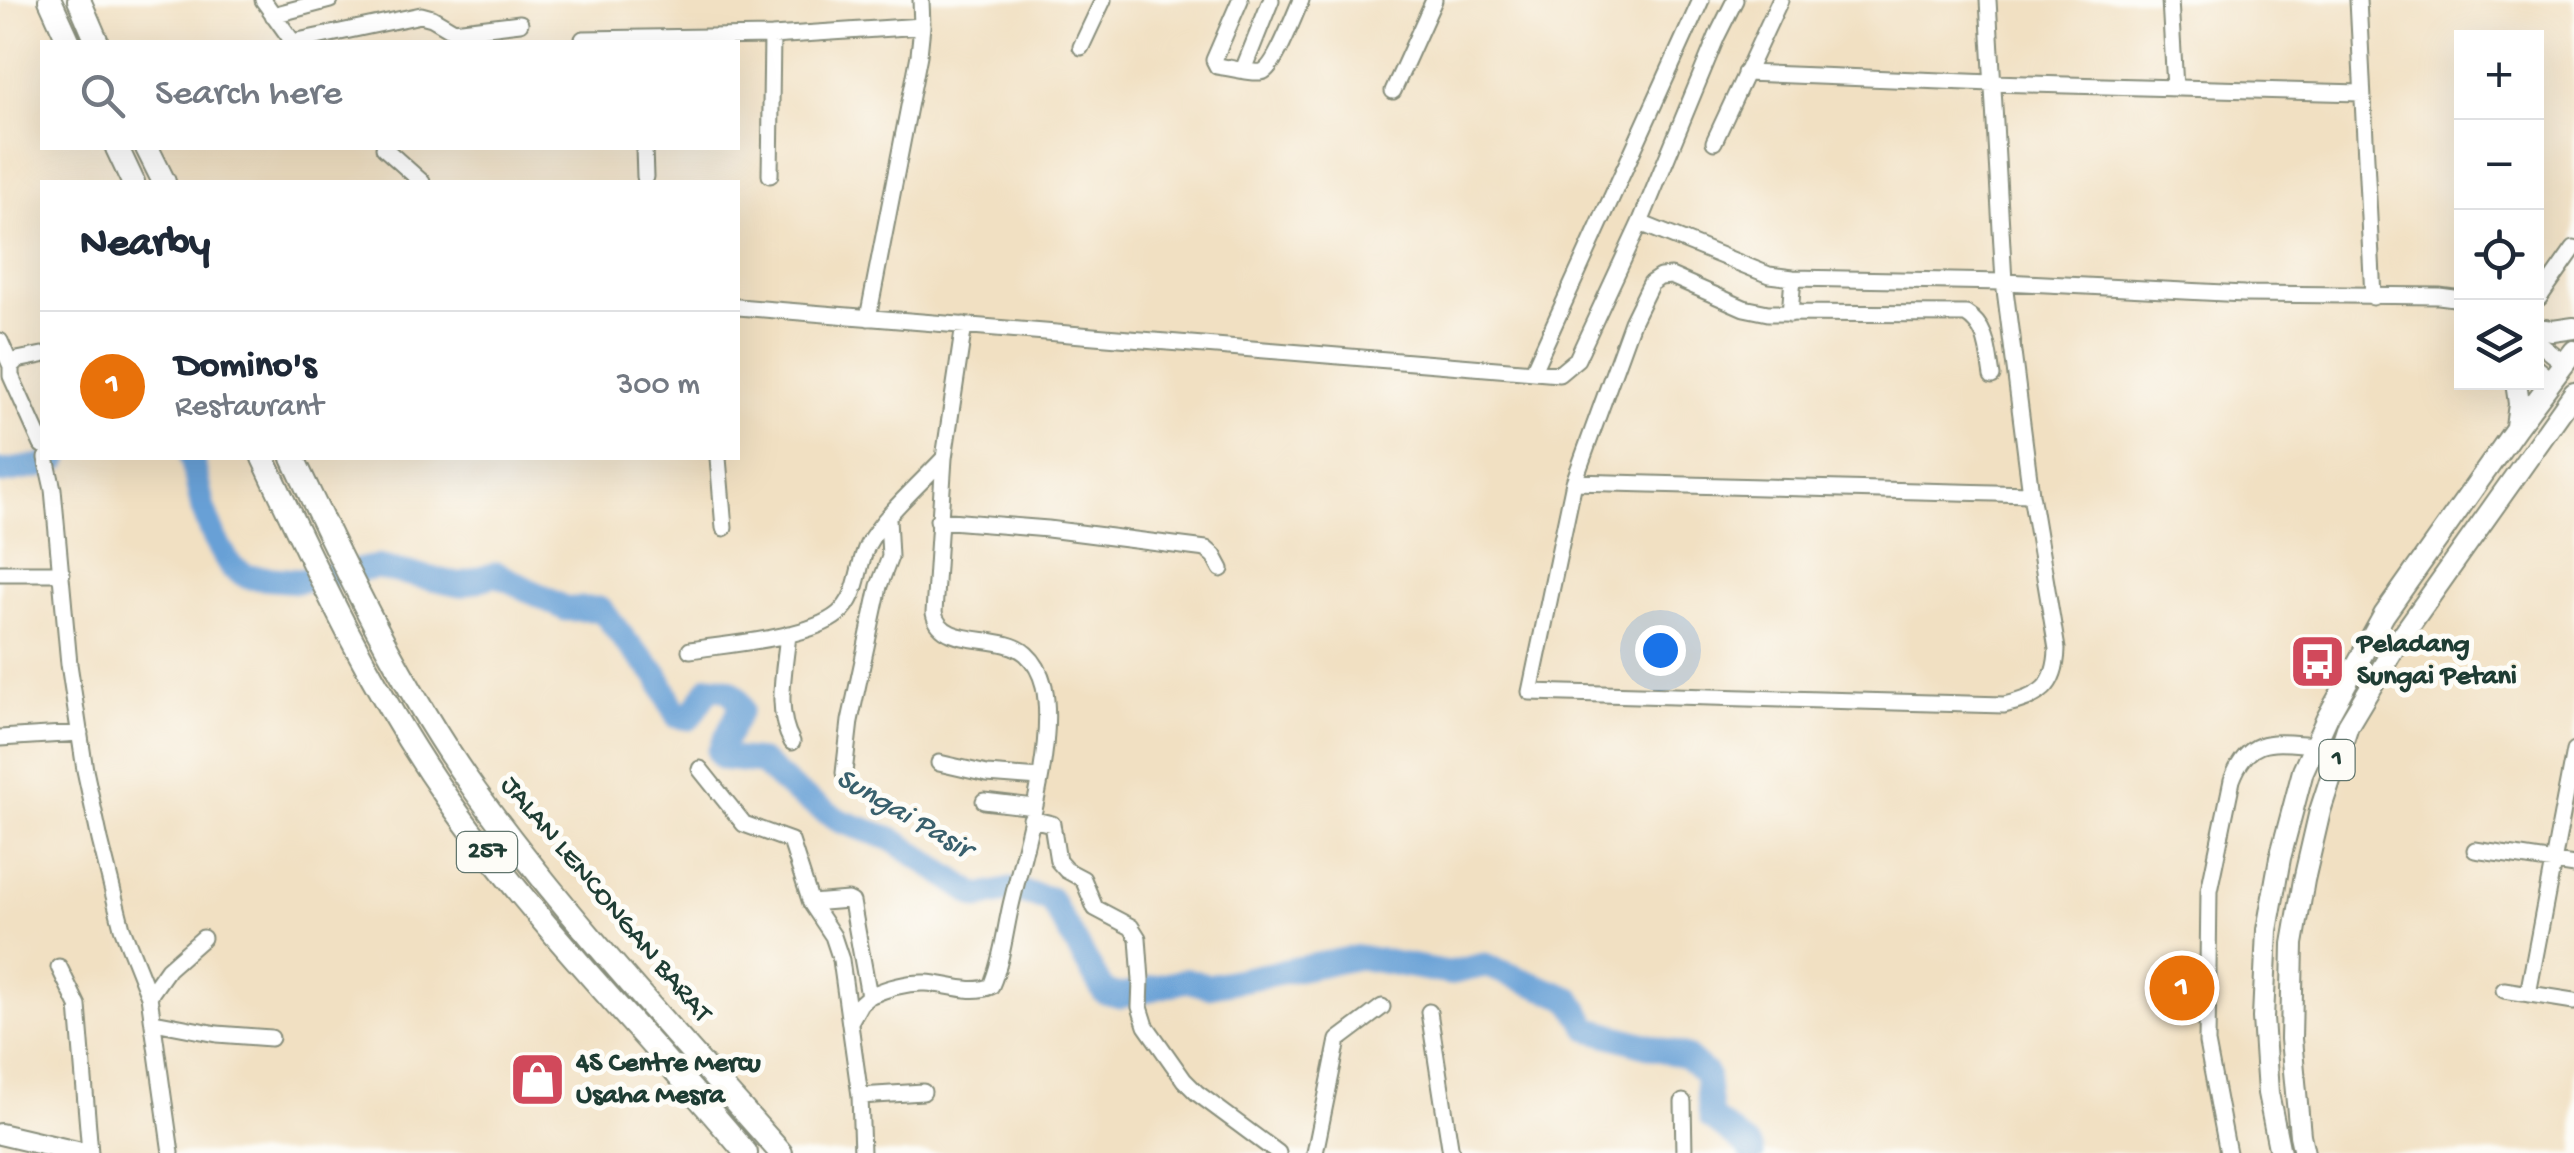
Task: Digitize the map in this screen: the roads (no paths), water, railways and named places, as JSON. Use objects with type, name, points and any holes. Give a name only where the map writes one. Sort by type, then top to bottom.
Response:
[{"type":"highway","points":[[50,0],[68,40]]},
{"type":"highway","points":[[79,0],[97,40]]},
{"type":"highway","points":[[118,150],[132,180]]},
{"type":"highway","points":[[149,150],[163,180]]},
{"type":"highway","name":"JALAN LENCONGAN BARAT","points":[[264,460],[390,711],[445,795],[528,903],[738,1148]]},
{"type":"highway","name":"JALAN LENCONGAN BARAT","points":[[294,460],[420,707],[484,803],[556,896],[780,1153]]},
{"type":"main road","points":[[2544,330],[2574,328]]},
{"type":"main road","points":[[2560,367],[2574,400]]},
{"type":"main road","name":"1","points":[[2280,1153],[2268,1092],[2262,1018],[2267,930],[2280,858],[2303,772],[2326,718],[2384,615],[2560,367]]},
{"type":"main road","points":[[2516,428],[2517,390]]},
{"type":"main road","name":"1","points":[[2304,1153],[2291,1039],[2294,944],[2320,811],[2348,725],[2399,640],[2574,400]]},
{"type":"main road","points":[[1,1140],[81,1153]]},
{"type":"street","points":[[263,0],[290,38],[421,15],[454,31],[520,23]]},
{"type":"street","points":[[273,15],[330,0]]},
{"type":"street","points":[[868,318],[915,74],[922,0]]},
{"type":"street","points":[[1082,47],[1103,0]]},
{"type":"street","points":[[1240,0],[1214,60],[1217,66],[1256,72],[1269,65],[1301,0]]},
{"type":"street","points":[[1244,70],[1271,0]]},
{"type":"street","points":[[1393,90],[1434,0]]},
{"type":"street","points":[[1533,371],[1701,0]]},
{"type":"street","points":[[740,307],[1560,374],[1576,359],[1640,223],[1735,0]]},
{"type":"street","points":[[1714,142],[1780,0]]},
{"type":"street","points":[[1988,0],[2004,282],[2057,660],[2047,686],[2028,700],[2004,705],[1530,692],[1574,482],[1632,322],[1651,283],[1671,276],[1756,312],[1966,314],[1982,328],[1992,376]]},
{"type":"street","points":[[2170,0],[2175,88]]},
{"type":"street","points":[[2358,0],[2373,297]]},
{"type":"street","points":[[669,40],[922,26]]},
{"type":"street","points":[[1685,31],[1718,36]]},
{"type":"street","points":[[770,176],[772,36]]},
{"type":"street","points":[[583,39],[613,40]]},
{"type":"street","points":[[1745,73],[2361,94]]},
{"type":"street","points":[[386,150],[420,180]]},
{"type":"street","points":[[644,150],[644,178]]},
{"type":"street","points":[[1640,223],[1769,274],[1793,278],[2454,298]]},
{"type":"street","points":[[2544,292],[2574,248]]},
{"type":"street","points":[[1790,314],[1793,278]]},
{"type":"street","points":[[2438,296],[2454,307]]},
{"type":"street","points":[[850,1020],[860,1004],[883,990],[921,982],[979,990],[991,986],[1040,778],[1045,698],[1033,661],[1014,645],[952,634],[936,621],[938,520],[964,325]]},
{"type":"street","points":[[0,341],[40,440]]},
{"type":"street","points":[[11,366],[17,360],[40,355]]},
{"type":"street","points":[[690,650],[788,634],[827,621],[848,603],[854,592],[868,544],[944,458]]},
{"type":"street","points":[[46,460],[53,488],[69,664],[80,733],[118,913],[149,996],[171,1153]]},
{"type":"street","points":[[718,460],[724,528]]},
{"type":"street","points":[[1574,482],[2031,494]]},
{"type":"street","points":[[844,773],[850,720],[879,586],[890,557],[888,518]]},
{"type":"street","points":[[938,520],[1048,529],[1206,550],[1221,569]]},
{"type":"street","points":[[0,573],[62,573]]},
{"type":"street","points":[[788,634],[782,706],[785,730],[792,742]]},
{"type":"street","points":[[0,738],[80,733]]},
{"type":"street","points":[[2228,1153],[2207,1044],[2209,890],[2232,780],[2247,752],[2261,744],[2315,745]]},
{"type":"street","points":[[2528,994],[2574,750]]},
{"type":"street","points":[[940,763],[986,774],[1040,778]]},
{"type":"street","points":[[700,769],[744,824],[791,841],[811,902],[838,947],[860,1096],[862,1153]]},
{"type":"street","points":[[984,801],[1032,813],[1052,824],[1058,862],[1083,879],[1095,908],[1132,928],[1138,938],[1140,1000],[1146,1026],[1197,1093],[1278,1153]]},
{"type":"street","points":[[2475,850],[2574,865]]},
{"type":"street","points":[[811,902],[852,902],[870,996]]},
{"type":"street","points":[[149,996],[168,970],[203,938]]},
{"type":"street","points":[[59,968],[78,1006],[90,1153]]},
{"type":"street","points":[[2504,990],[2574,1001]]},
{"type":"street","points":[[1315,1153],[1338,1040],[1382,1007]]},
{"type":"street","points":[[1429,1012],[1451,1153]]},
{"type":"street","points":[[154,1022],[240,1037],[271,1038]]},
{"type":"street","points":[[860,1096],[923,1092]]},
{"type":"street","points":[[1682,1102],[1684,1153]]},
{"type":"waterway","name":"Sungai Pasir","points":[[0,471],[45,465],[54,460]]},
{"type":"waterway","name":"Sungai Pasir","points":[[192,460],[203,509],[215,539],[231,567],[248,577],[298,581],[377,567],[460,585],[497,574],[566,609],[601,609],[657,675],[677,716],[689,718],[710,687],[733,694],[741,708],[719,752],[723,758],[761,762],[794,791],[840,821],[892,839],[978,897],[1011,890],[1050,899],[1104,992],[1121,996],[1187,980],[1208,986],[1359,957],[1449,973],[1485,965],[1571,999],[1589,1029],[1687,1057],[1706,1074],[1711,1117],[1752,1153]]},
{"type":"place","name":"Peladang Sungai Petani","points":[[2318,661]]},
{"type":"place","name":"Domino's","points":[[2182,988]]},
{"type":"place","name":"4S Centre Mercu Usaha Mesra","points":[[537,1080]]}]
